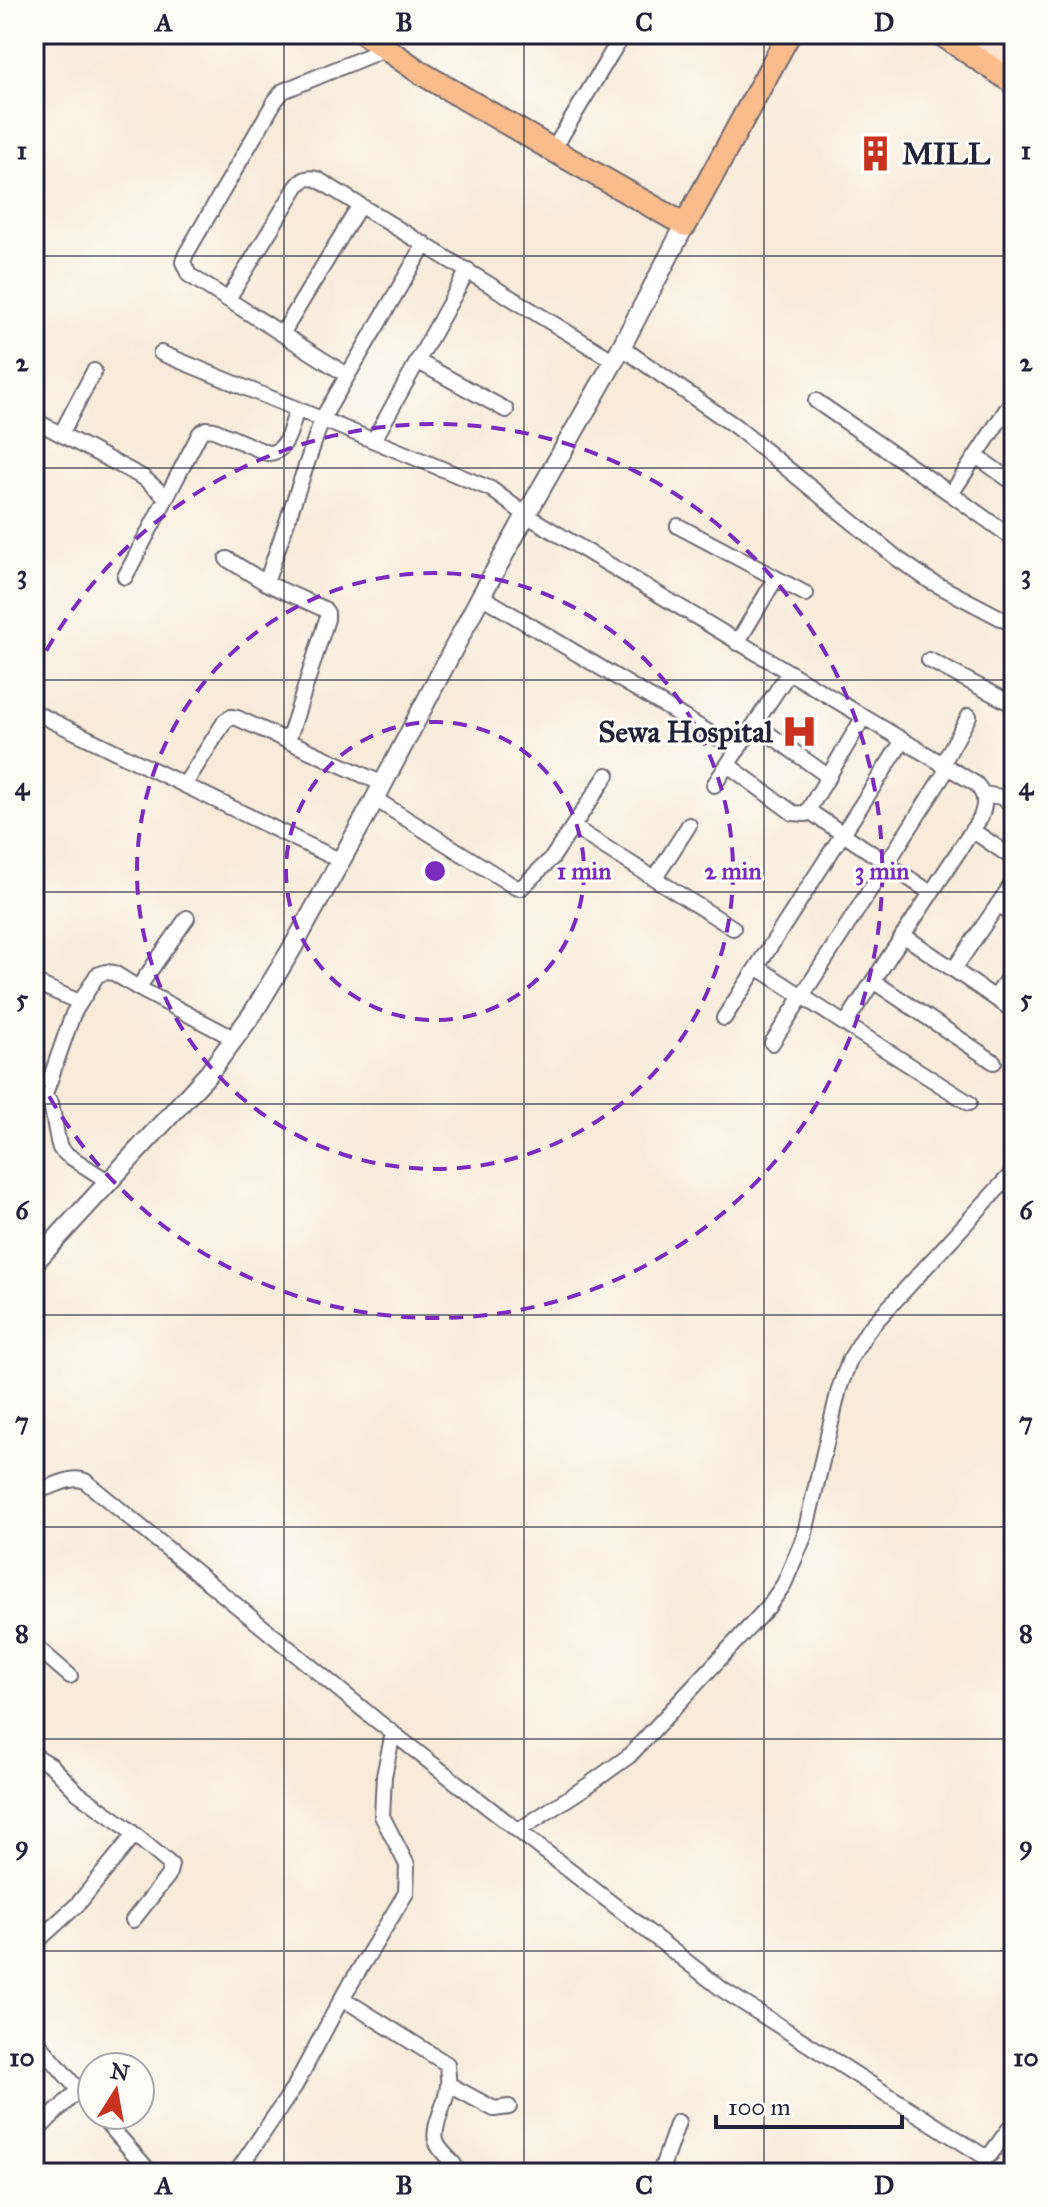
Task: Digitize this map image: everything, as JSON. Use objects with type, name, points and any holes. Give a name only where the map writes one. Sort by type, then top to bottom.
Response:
[{"type":"highway","points":[[365,34],[421,73],[685,225],[789,34]]},
{"type":"highway","points":[[941,34],[1014,83]]},
{"type":"main road","points":[[974,34],[1014,60]]},
{"type":"street","points":[[553,150],[623,34]]},
{"type":"street","points":[[347,375],[189,275],[183,262],[283,91],[385,49]]},
{"type":"street","points":[[228,299],[302,181],[309,177],[317,179],[468,270],[618,354],[735,426],[898,559],[930,581],[1014,625]]},
{"type":"street","points":[[282,334],[360,205]]},
{"type":"street","points":[[36,1257],[209,1073],[235,1039],[294,945],[341,861],[481,596],[618,354],[685,225]]},
{"type":"street","points":[[266,583],[322,419],[425,244]]},
{"type":"street","points":[[374,440],[468,270]]},
{"type":"street","points":[[161,353],[491,489],[526,515],[976,784],[984,794],[981,817],[845,1024]]},
{"type":"street","points":[[417,361],[506,410]]},
{"type":"street","points":[[61,434],[94,371]]},
{"type":"street","points":[[951,494],[1014,398]]},
{"type":"street","points":[[816,401],[1014,539]]},
{"type":"street","points":[[125,577],[197,439],[206,429],[267,453],[279,452],[297,409]]},
{"type":"street","points":[[34,420],[144,478],[166,497]]},
{"type":"street","points":[[976,456],[1014,483]]},
{"type":"street","points":[[678,526],[806,594]]},
{"type":"street","points":[[227,559],[266,583],[327,613],[288,741]]},
{"type":"street","points":[[737,643],[776,578]]},
{"type":"street","points":[[481,596],[738,750]]},
{"type":"street","points":[[929,660],[1012,699]]},
{"type":"street","points":[[714,785],[788,674]]},
{"type":"street","points":[[34,712],[341,861]]},
{"type":"street","points":[[772,1043],[887,864],[945,766],[969,716]]},
{"type":"street","points":[[185,784],[225,721],[231,717],[237,718],[288,741],[379,792],[515,887],[521,888],[547,865],[607,775]]},
{"type":"street","points":[[728,765],[800,815],[809,811],[863,718]]},
{"type":"street","points":[[755,724],[829,777]]},
{"type":"street","points":[[724,1018],[902,742]]},
{"type":"street","points":[[984,794],[1001,797],[1014,805]]},
{"type":"street","points":[[809,811],[931,893]]},
{"type":"street","points":[[655,878],[689,825]]},
{"type":"street","points":[[573,827],[733,928]]},
{"type":"street","points":[[972,830],[1014,859]]},
{"type":"street","points":[[954,969],[1014,881]]},
{"type":"street","points":[[998,904],[1014,915]]},
{"type":"street","points":[[138,988],[187,918]]},
{"type":"street","points":[[903,935],[1014,1011]]},
{"type":"street","points":[[757,967],[969,1103]]},
{"type":"street","points":[[995,998],[1014,968]]},
{"type":"street","points":[[109,1182],[60,1148],[51,1103],[39,1093],[73,1014],[97,975],[114,973],[235,1039]]},
{"type":"street","points":[[873,981],[994,1062]]},
{"type":"street","points":[[34,982],[79,1002]]},
{"type":"street","points":[[519,1830],[629,1756],[768,1607],[789,1575],[804,1537],[839,1389],[850,1359],[868,1330],[1012,1178]]},
{"type":"street","points":[[34,1489],[76,1478],[85,1481],[393,1733],[723,1990],[982,2155],[990,2155],[1014,2122]]},
{"type":"street","points":[[34,1645],[70,1676]]},
{"type":"street","points":[[236,2173],[295,2086],[342,1998],[406,1893],[407,1865],[382,1816],[384,1776],[393,1733]]},
{"type":"street","points":[[34,1755],[51,1765],[78,1793],[169,1862],[171,1868],[168,1876],[133,1920]]},
{"type":"street","points":[[34,1944],[78,1904],[134,1835]]},
{"type":"street","points":[[342,1998],[447,2064],[448,2084],[436,2140],[457,2167],[458,2173]]},
{"type":"street","points":[[34,2038],[76,2088]]},
{"type":"street","points":[[448,2084],[494,2109],[509,2107]]},
{"type":"street","points":[[34,2134],[76,2092]]},
{"type":"street","points":[[660,2173],[678,2122]]},
{"type":"street","points":[[114,2131],[151,2173]]},
{"type":"place","name":"MILL","points":[[876,154]]},
{"type":"place","name":"Sewa Hospital","points":[[799,732]]}]
